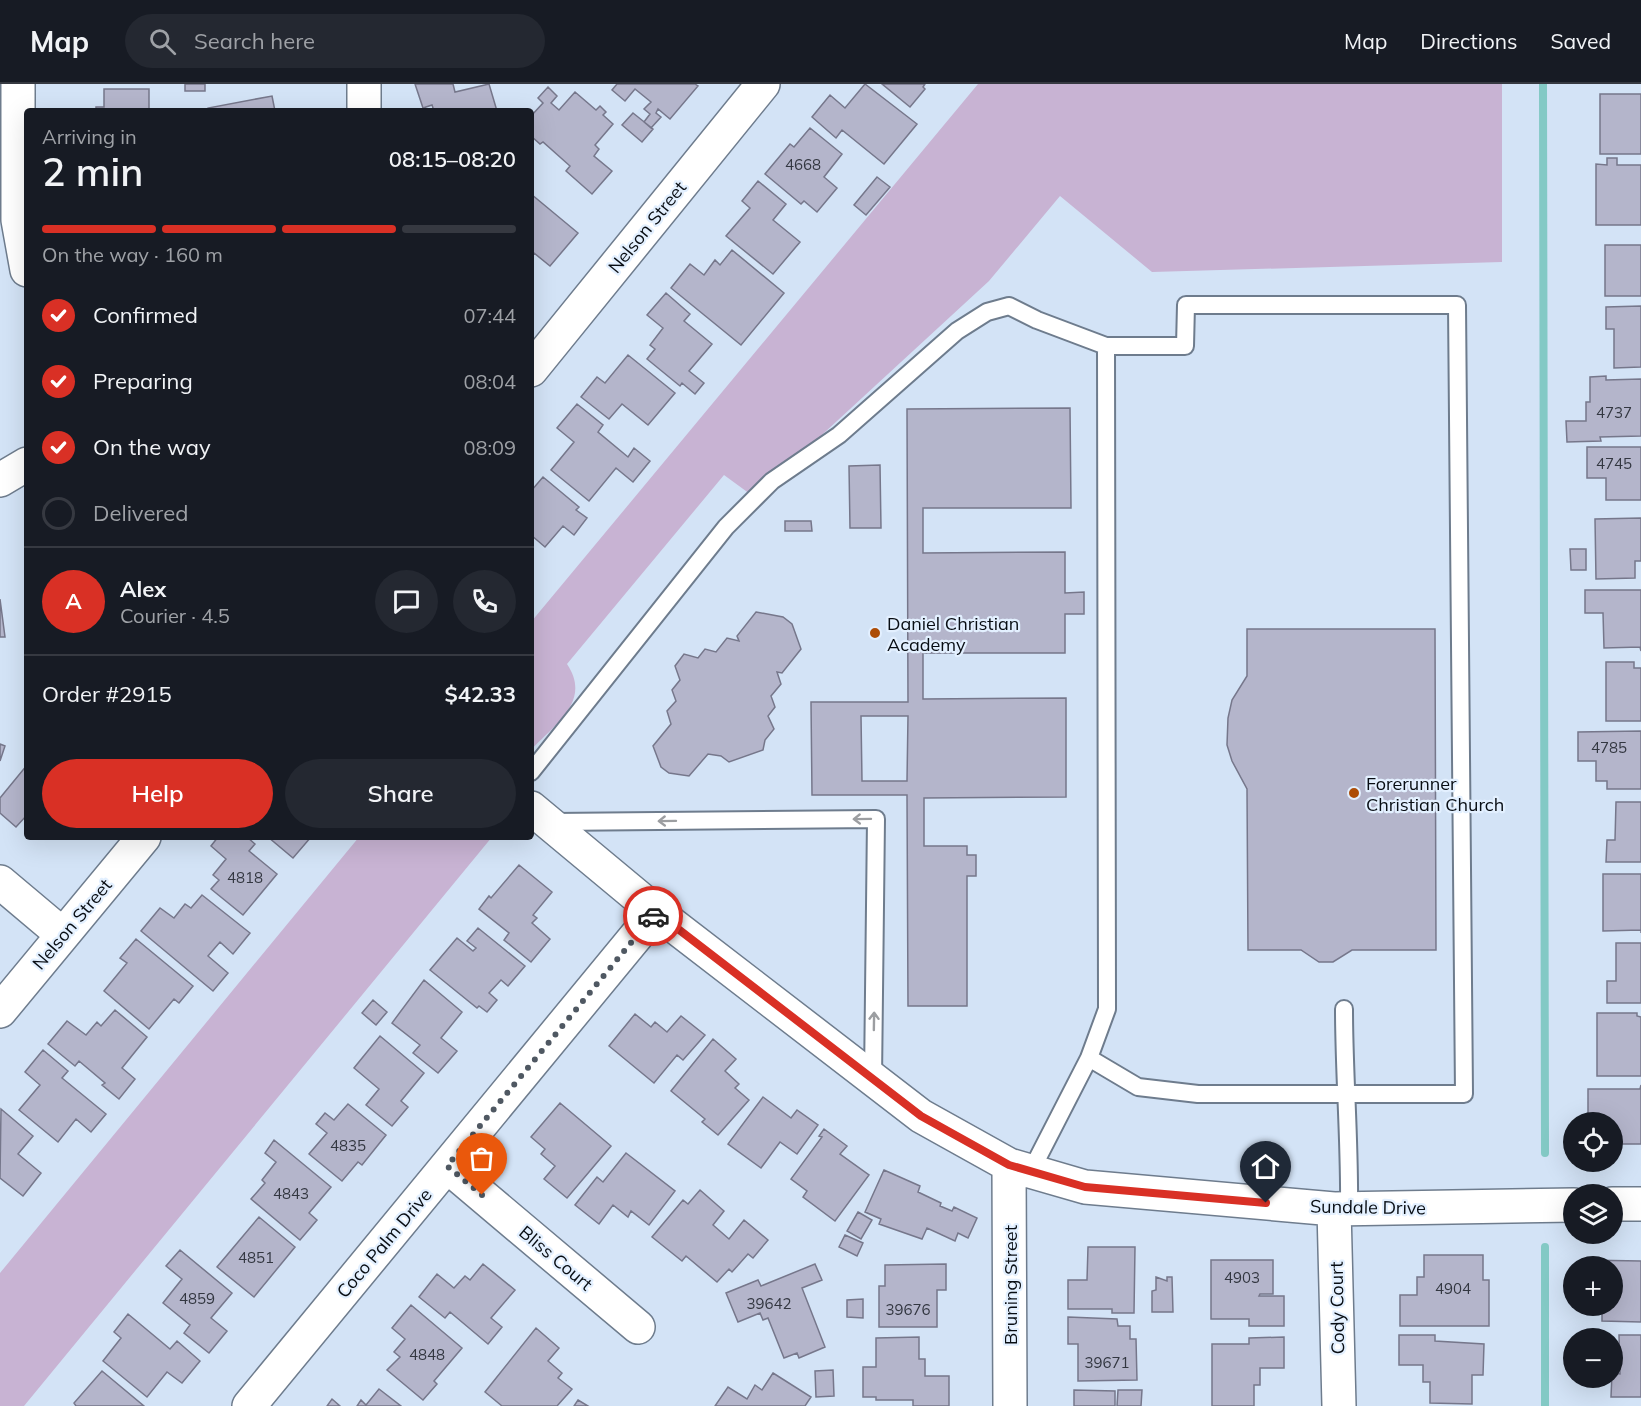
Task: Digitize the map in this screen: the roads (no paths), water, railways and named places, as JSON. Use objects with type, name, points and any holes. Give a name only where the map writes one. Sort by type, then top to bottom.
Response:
[{"type":"street","points":[[18,84],[18,220],[24,253]]},
{"type":"street","points":[[364,84],[364,108]]},
{"type":"street","name":"Nelson Street","points":[[534,361],[763,84]]},
{"type":"street","points":[[0,480],[24,466]]},
{"type":"street","name":"Sundale Drive","points":[[540,815],[656,912],[921,1116],[1020,1168],[1085,1187],[1341,1209],[1563,1205]]},
{"type":"street","name":"Nelson Street","points":[[0,1011],[142,840]]},
{"type":"street","points":[[0,882],[63,935]]},
{"type":"street","name":"Coco Palm Drive","points":[[249,1406],[656,912]]},
{"type":"street","name":"Bliss Court","points":[[447,1166],[638,1327]]},
{"type":"street","name":"Bruning Street","points":[[1010,1406],[1020,1168]]},
{"type":"street","points":[[1623,1204],[1641,1204]]},
{"type":"street","name":"Cody Court","points":[[1339,1406],[1341,1209]]},
{"type":"lane","points":[[534,768],[726,527],[772,481],[839,435],[957,331],[987,312],[1009,306],[1037,320],[1106,346],[1185,346],[1186,304],[1457,305],[1464,1094],[1198,1094],[1138,1087],[1089,1058]]},
{"type":"lane","points":[[1020,1168],[1089,1058],[1107,1009],[1106,346]]},
{"type":"lane","points":[[540,815],[876,819],[873,1079]]},
{"type":"lane","points":[[1341,1209],[1350,1160],[1344,1094],[1344,1009]]},
{"type":"waterway","points":[[1543,84],[1545,1153]]},
{"type":"waterway","points":[[1545,1247],[1545,1406]]},
{"type":"place","name":"Daniel Christian Academy","points":[[875,633]]},
{"type":"place","name":"Forerunner Christian Church","points":[[1354,793]]}]
